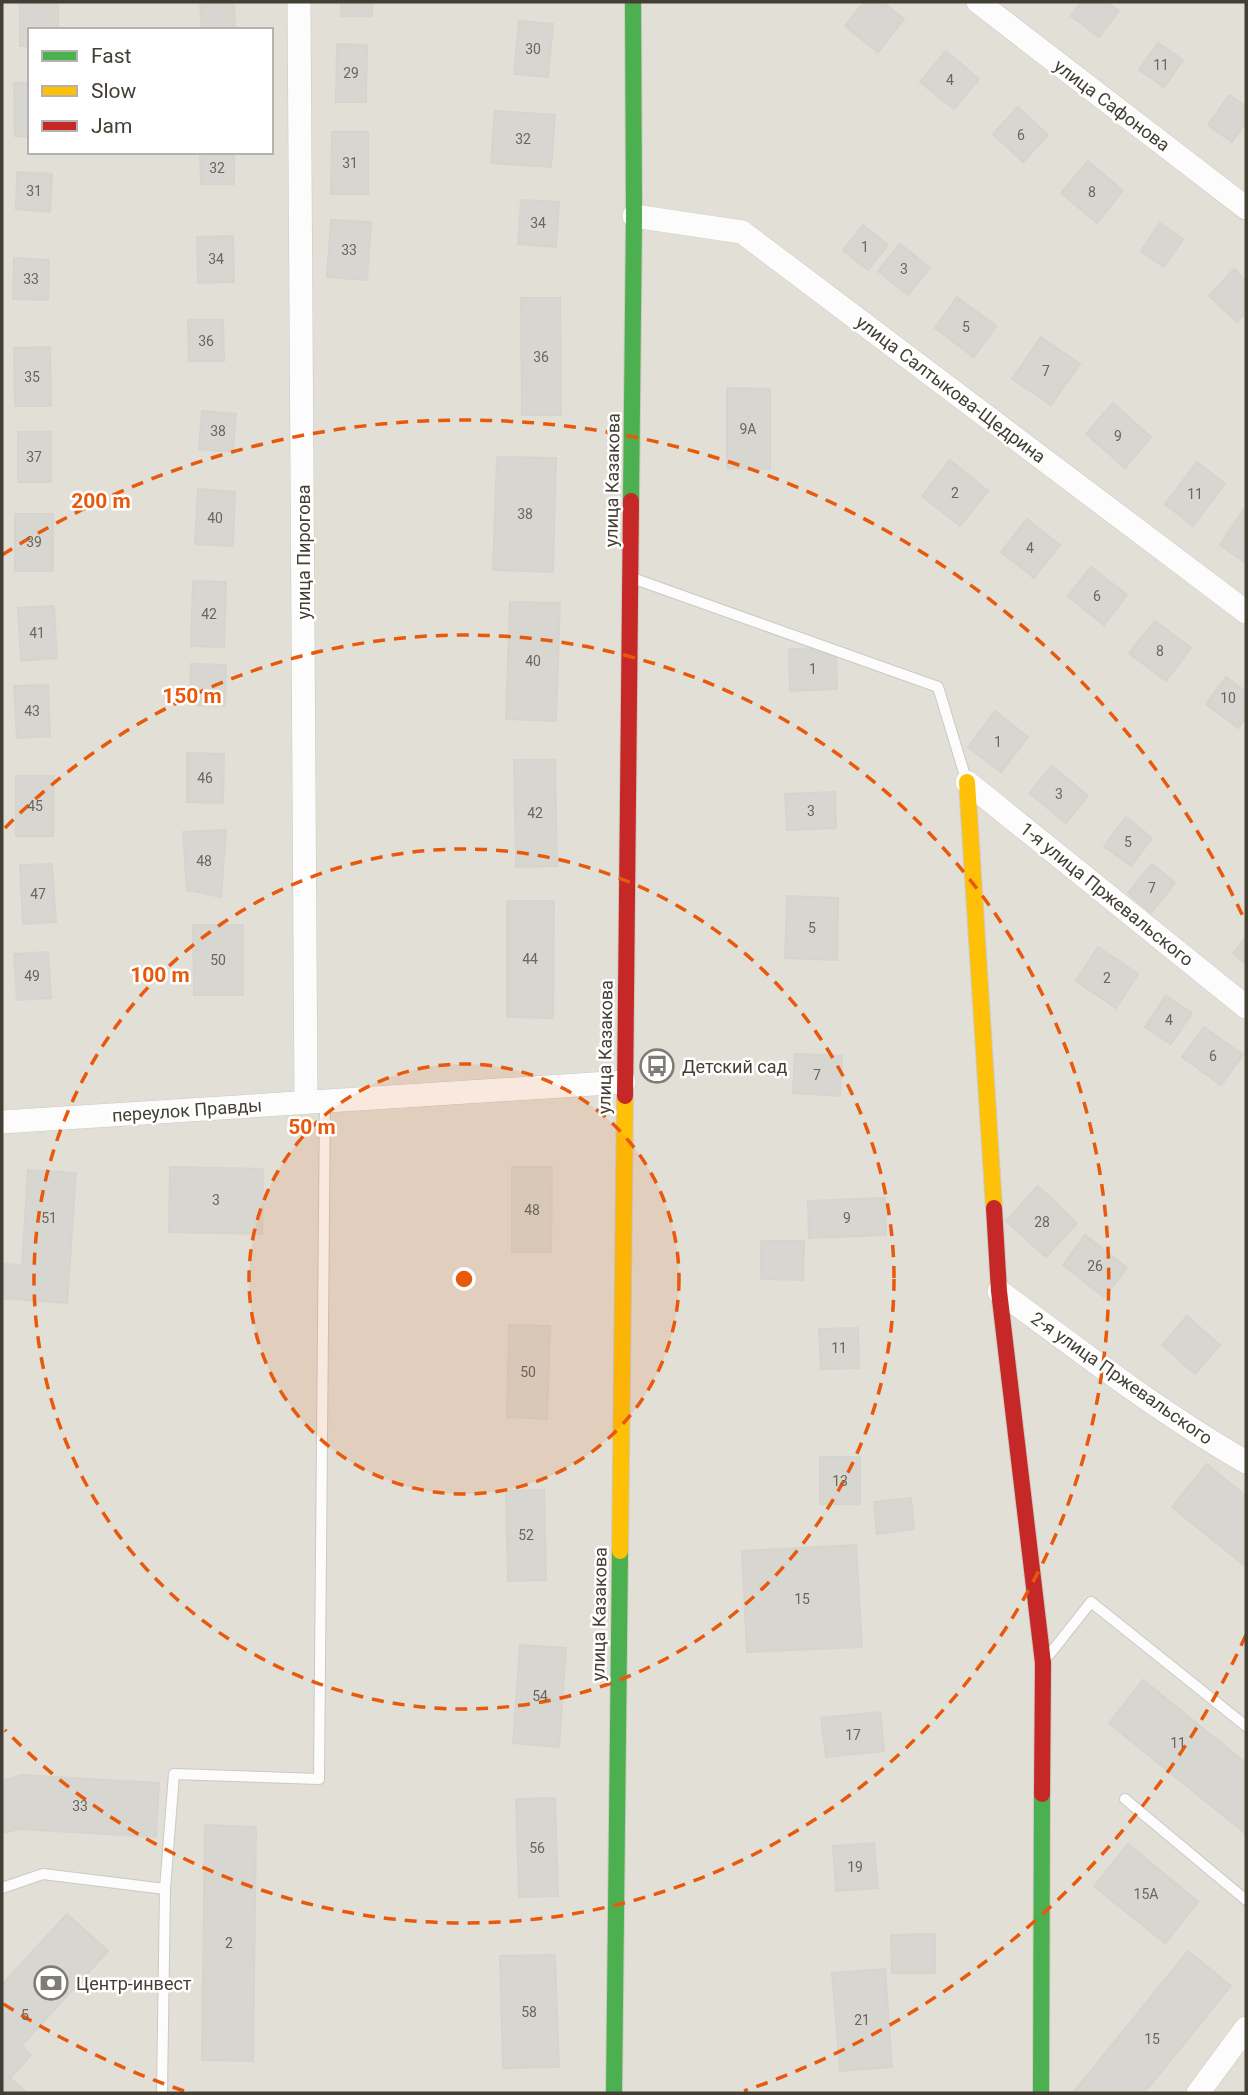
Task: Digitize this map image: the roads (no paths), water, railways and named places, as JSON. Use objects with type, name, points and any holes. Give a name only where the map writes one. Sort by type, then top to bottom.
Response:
[{"type":"main road","name":"улица Казакова","points":[[614,2093],[634,216],[633,2]]},
{"type":"main road","points":[[967,782],[999,1291],[1043,1662],[1041,2093]]},
{"type":"street","name":"улица Пирогова","points":[[299,2],[316,1101]]},
{"type":"street","name":"улица Сафонова","points":[[978,2],[1246,208]]},
{"type":"street","name":"улица Салтыкова-Щедрина","points":[[634,216],[742,232],[1246,612]]},
{"type":"street","name":"1-я улица Пржевальского","points":[[967,782],[1246,1007]]},
{"type":"street","name":"переулок Правды","points":[[2,1122],[624,1082]]},
{"type":"street","name":"2-я улица Пржевальского","points":[[999,1291],[1125,1385],[1246,1462]]},
{"type":"street","points":[[1198,2093],[1246,2028]]},
{"type":"lane","points":[[630,577],[938,687],[967,782]]},
{"type":"lane","points":[[162,2093],[165,1889],[174,1774],[318,1779],[316,1101]]},
{"type":"lane","points":[[1043,1662],[1091,1602],[1246,1726]]},
{"type":"lane","points":[[1125,1799],[1246,1900]]},
{"type":"lane","points":[[2,1888],[43,1874],[165,1889]]},
{"type":"place","name":"Детский сад","points":[[657,1066]]},
{"type":"place","name":"Центр-инвест","points":[[51,1983]]}]
